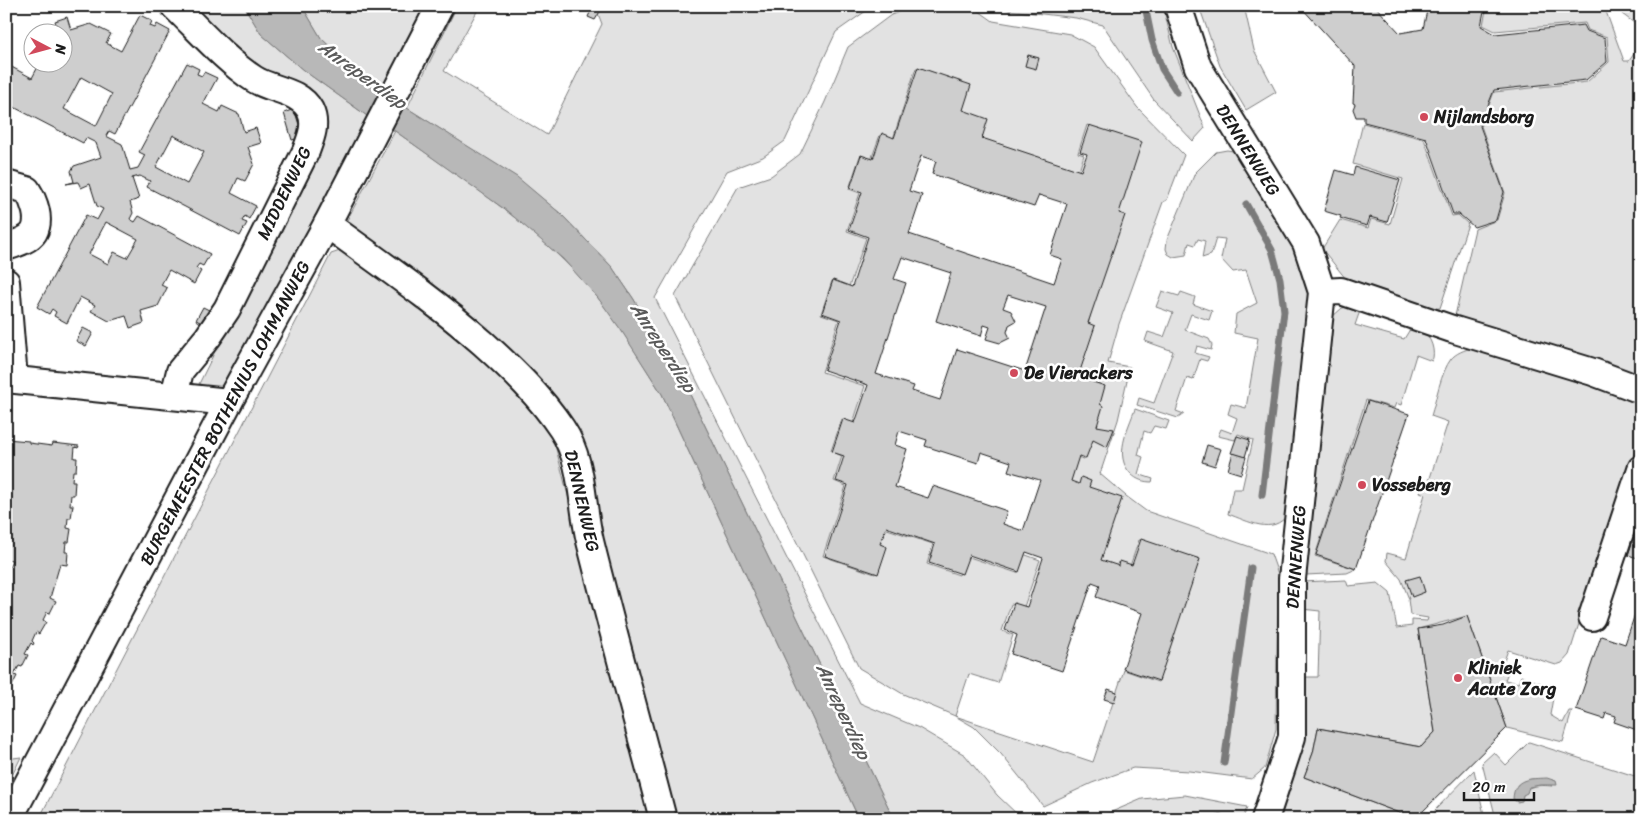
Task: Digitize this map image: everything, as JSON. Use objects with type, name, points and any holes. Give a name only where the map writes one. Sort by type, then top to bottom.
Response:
[{"type":"street","name":"MIDDENWEG","points":[[174,6],[234,63],[255,80],[298,97],[310,111],[314,132],[228,309],[180,371],[174,396]]},
{"type":"street","name":"BURGEMEESTER BOTHENIUS LOHMANWEG","points":[[9,819],[229,402],[327,224],[440,6]]},
{"type":"street","name":"DENNENWEG","points":[[1178,6],[1198,67],[1306,242],[1322,292],[1292,579],[1292,737],[1265,819]]},
{"type":"street","points":[[6,184],[27,190],[35,203],[37,217],[34,232],[24,240],[6,247]]},
{"type":"street","name":"DENNENWEG","points":[[327,224],[416,288],[458,321],[534,391],[563,430],[574,453],[590,539],[663,819]]},
{"type":"street","points":[[6,282],[10,379],[229,402]]},
{"type":"street","points":[[1322,292],[1341,291],[1452,329],[1593,372],[1641,390]]},
{"type":"street","points":[[1592,617],[1641,469]]},
{"type":"shaded area","points":[[185,6],[244,6],[261,34],[303,70],[370,118],[224,386],[197,388],[322,131]]},
{"type":"shaded area","points":[[244,6],[302,6],[321,38],[354,70],[385,89],[407,108],[517,177],[561,214],[612,267],[683,380],[894,819],[859,819],[662,394],[598,298],[563,259],[507,211],[395,131],[370,118],[303,70],[261,34]]},
{"type":"shaded area","points":[[302,6],[427,6],[385,89],[354,70],[321,38]]},
{"type":"shaded area","points":[[457,6],[480,6],[444,71],[547,135],[602,24],[595,6],[873,6],[836,32],[785,141],[763,157],[727,171],[655,298],[860,703],[919,728],[965,755],[997,795],[1020,817],[1017,819],[894,819],[683,380],[612,267],[561,214],[516,177],[407,108]]},
{"type":"shaded area","points":[[915,6],[972,6],[993,21],[1070,34],[1094,47],[1137,107],[1184,155],[1167,200],[1163,202],[1119,324],[1108,363],[1130,367],[1118,420],[1100,474],[1146,511],[1271,554],[1278,574],[1276,729],[1265,768],[1252,779],[1189,771],[1133,768],[1092,783],[1043,806],[1001,754],[974,727],[955,716],[903,694],[859,668],[675,296],[738,187],[771,176],[800,154],[825,102],[848,47],[891,15]],"holes":[[[916,68],[970,86],[962,111],[979,138],[1079,171],[1084,155],[1078,153],[1087,125],[1140,143],[1105,259],[1076,377],[1101,407],[1084,459],[1077,457],[1069,481],[1099,562],[1116,568],[1118,562],[1130,566],[1139,540],[1198,560],[1158,682],[1124,670],[1093,762],[955,716],[969,674],[998,683],[1013,635],[1002,631],[1011,604],[1024,607],[1040,560],[1023,554],[1017,573],[966,556],[959,575],[927,564],[933,544],[884,528],[878,545],[884,547],[875,574],[823,556],[846,486],[834,481],[842,456],[831,451],[842,419],[853,423],[865,386],[822,372],[839,320],[821,314],[832,281],[849,287],[866,238],[847,231],[860,193],[849,189],[860,156],[871,160],[880,135],[893,139]]]},
{"type":"shaded area","points":[[1001,6],[1163,6],[1173,47],[1205,128],[1193,141],[1154,100],[1103,25],[1076,18],[1009,10]]},
{"type":"shaded area","points":[[1199,6],[1244,6],[1254,50],[1276,92],[1246,110],[1220,66]]},
{"type":"shaded area","points":[[1487,6],[1604,6],[1624,61],[1629,61],[1638,48],[1641,47],[1641,379],[1455,316],[1475,229],[1497,220],[1505,193],[1481,126],[1494,92],[1587,82],[1609,62],[1607,37],[1588,30],[1585,23],[1495,31],[1483,25]]},
{"type":"shaded area","points":[[1617,6],[1641,6],[1641,28],[1622,14]]},
{"type":"shaded area","points":[[1363,123],[1424,139],[1452,216],[1458,215],[1468,224],[1440,308],[1432,309],[1346,279],[1322,249],[1340,220],[1368,228],[1371,219],[1390,224],[1403,179],[1353,164]]},
{"type":"shaded area","points":[[395,131],[476,188],[528,229],[576,273],[607,309],[662,394],[859,819],[711,819],[703,816],[701,819],[678,819],[665,803],[574,424],[346,222]]},
{"type":"shaded area","points":[[1233,151],[1240,157],[1288,234],[1310,283],[1288,514],[1282,521],[1268,526],[1252,523],[1228,514],[1233,489],[1242,489],[1253,440],[1238,434],[1235,440],[1218,436],[1221,429],[1232,433],[1237,418],[1228,414],[1231,404],[1246,408],[1258,338],[1234,333],[1236,314],[1257,303],[1246,270],[1233,272],[1221,259],[1225,239],[1216,238],[1211,255],[1202,258],[1205,241],[1198,239],[1195,245],[1189,243],[1186,255],[1173,257],[1168,254],[1166,249],[1167,240],[1195,173],[1216,152]]},
{"type":"shaded area","points":[[340,251],[417,307],[487,364],[525,401],[554,441],[650,815],[638,819],[39,819],[331,254]]},
{"type":"shaded area","points":[[1162,291],[1179,296],[1181,292],[1195,297],[1193,304],[1212,311],[1209,320],[1191,314],[1185,330],[1209,339],[1212,345],[1211,350],[1197,346],[1195,353],[1209,357],[1207,361],[1200,359],[1193,380],[1187,378],[1176,411],[1184,414],[1178,418],[1137,405],[1139,398],[1154,403],[1173,351],[1145,341],[1148,332],[1164,337],[1173,313],[1156,307]]},
{"type":"shaded area","points":[[1342,308],[1361,308],[1355,325],[1404,339],[1412,326],[1421,330],[1430,341],[1433,357],[1432,361],[1416,355],[1401,405],[1396,403],[1394,408],[1366,400],[1315,556],[1356,569],[1347,573],[1306,575],[1304,574],[1332,317]]},
{"type":"shaded area","points":[[1472,348],[1482,348],[1641,402],[1641,439],[1631,461],[1569,655],[1562,663],[1556,665],[1508,650],[1501,669],[1508,672],[1505,680],[1518,683],[1521,676],[1546,685],[1553,698],[1550,715],[1563,723],[1569,711],[1572,711],[1563,742],[1507,728],[1467,616],[1418,629],[1435,732],[1421,747],[1318,728],[1313,753],[1304,777],[1415,819],[1271,819],[1300,677],[1318,677],[1320,611],[1302,609],[1302,582],[1346,580],[1348,586],[1378,583],[1390,593],[1397,628],[1412,626],[1412,620],[1427,621],[1428,618],[1410,615],[1409,599],[1401,579],[1386,561],[1387,553],[1406,558],[1425,494],[1420,492],[1424,480],[1429,481],[1448,422],[1431,416],[1439,386],[1444,371],[1451,359],[1460,352]]},
{"type":"shaded area","points":[[1135,409],[1169,421],[1166,429],[1154,426],[1150,433],[1144,431],[1138,455],[1143,457],[1138,474],[1153,479],[1152,482],[1146,482],[1133,476],[1123,459],[1124,442]]},
{"type":"shaded area","points":[[1529,742],[1641,778],[1641,805],[1627,819],[1496,819],[1482,763],[1494,752],[1506,765]],"holes":[[[1531,779],[1543,779],[1552,786],[1533,786],[1523,794],[1522,799],[1517,785]]]},
{"type":"shaded area","points":[[21,757],[6,788],[6,759]]},
{"type":"shaded area","points":[[1474,770],[1485,819],[1437,819],[1435,810]]},
{"type":"shaded area","points":[[1547,778],[1556,781],[1557,785],[1529,787],[1527,793],[1523,795],[1522,801],[1517,802],[1513,799],[1516,787],[1520,783],[1529,779]]},
{"type":"shaded area","points":[[1185,795],[1247,807],[1243,819],[1095,819],[1142,799]]},
{"type":"building","points":[[593,6],[602,8],[595,20],[588,17]]},
{"type":"building","name":"Nijlandsborg","points":[[1300,6],[1375,6],[1400,33],[1423,29],[1428,6],[1485,6],[1481,26],[1495,34],[1584,25],[1587,31],[1605,38],[1607,62],[1586,80],[1494,90],[1480,126],[1504,192],[1496,220],[1474,227],[1459,214],[1453,214],[1426,138],[1364,122],[1364,117],[1356,117],[1353,109],[1355,104],[1353,103],[1355,66]]},
{"type":"building","points":[[140,15],[152,21],[150,26],[155,28],[157,24],[170,31],[115,134],[109,131],[106,136],[122,144],[130,170],[138,168],[145,155],[139,152],[187,63],[199,69],[197,74],[202,76],[204,72],[217,78],[203,104],[219,112],[222,106],[239,114],[244,132],[256,128],[261,143],[248,147],[254,164],[245,181],[238,178],[231,193],[256,206],[249,219],[245,216],[242,221],[247,223],[240,236],[147,187],[150,181],[140,176],[132,178],[139,199],[130,202],[133,213],[130,219],[135,222],[139,216],[210,254],[203,266],[199,264],[196,268],[201,271],[194,284],[169,270],[161,285],[167,288],[158,306],[141,311],[144,323],[130,328],[126,316],[109,321],[91,311],[95,305],[80,297],[67,323],[54,316],[56,312],[52,309],[49,314],[37,307],[86,215],[97,220],[103,209],[97,206],[90,184],[81,188],[78,182],[66,184],[74,182],[71,171],[74,166],[101,157],[96,143],[86,138],[83,143],[6,103],[6,64],[32,78],[35,72],[72,72],[72,30],[91,24],[111,34],[106,43],[121,51]],"holes":[[[81,77],[112,94],[96,126],[64,109]],[[173,135],[204,152],[187,184],[156,167]],[[106,222],[138,239],[127,258],[114,252],[108,264],[89,254]]]},
{"type":"building","points":[[67,17],[69,22],[55,22],[55,21]]},
{"type":"building","points":[[1028,55],[1039,58],[1036,69],[1025,66]]},
{"type":"building","name":"De Vierackers","points":[[918,67],[971,85],[963,110],[988,119],[982,138],[1081,171],[1087,154],[1080,152],[1089,125],[1142,142],[1119,213],[1125,215],[1088,323],[1095,326],[1078,377],[1105,386],[1100,404],[1103,406],[1097,426],[1114,429],[1107,447],[1093,440],[1086,458],[1079,456],[1071,481],[1079,484],[1081,477],[1091,481],[1089,487],[1122,498],[1101,560],[1119,566],[1120,561],[1132,565],[1141,539],[1200,559],[1159,681],[1123,669],[1142,613],[1096,597],[1100,585],[1092,582],[1062,671],[1011,654],[1017,635],[1005,630],[1014,603],[1027,607],[1043,558],[1026,552],[1019,572],[969,555],[962,574],[929,563],[935,544],[886,527],[880,544],[887,547],[878,574],[825,556],[848,485],[836,481],[844,456],[832,452],[843,419],[855,423],[868,385],[824,370],[841,320],[822,313],[833,280],[852,287],[868,237],[849,230],[862,192],[850,188],[861,155],[873,159],[882,133],[894,138]],"holes":[[[921,156],[936,161],[932,174],[1034,207],[1039,195],[1067,204],[1050,255],[1062,259],[1054,283],[909,234],[922,195],[909,191]],[[902,257],[951,273],[936,321],[981,336],[984,325],[990,327],[986,339],[1000,343],[1010,338],[1007,332],[1009,325],[1016,321],[1011,311],[1003,308],[1008,295],[1046,307],[1025,371],[957,349],[940,400],[912,391],[914,386],[876,374],[906,283],[894,279]],[[899,431],[927,440],[925,446],[978,463],[981,452],[1011,462],[1008,471],[1040,480],[1023,531],[1003,524],[1007,511],[933,486],[928,498],[895,487],[907,449],[895,445]]]},
{"type":"building","points":[[294,109],[303,137],[292,140],[284,113]]},
{"type":"building","points":[[1355,167],[1400,180],[1387,222],[1370,217],[1367,226],[1324,211],[1336,170],[1353,175]]},
{"type":"building","points":[[203,307],[213,312],[206,325],[196,320]]},
{"type":"building","points":[[83,328],[93,333],[86,346],[76,341]]},
{"type":"building","name":"Vosseberg","points":[[1368,401],[1409,414],[1356,569],[1316,555]]},
{"type":"building","points":[[1237,436],[1250,440],[1245,457],[1231,453]]},
{"type":"building","points":[[6,439],[52,446],[53,443],[79,446],[78,448],[75,447],[74,458],[77,458],[76,471],[73,471],[72,481],[75,481],[74,495],[71,495],[70,505],[73,505],[71,518],[68,518],[67,528],[71,529],[69,542],[66,542],[65,552],[68,552],[67,565],[60,564],[50,598],[56,601],[50,613],[47,612],[43,620],[46,622],[39,634],[36,632],[32,641],[34,643],[33,645],[31,643],[25,654],[28,655],[22,667],[19,666],[14,675],[17,676],[11,688],[8,687],[6,690],[6,575],[12,560],[6,559]]},
{"type":"building","points":[[1207,445],[1221,449],[1215,466],[1202,462]]},
{"type":"building","points":[[1233,453],[1246,457],[1241,474],[1228,470]]},
{"type":"building","points":[[1641,517],[1641,559],[1628,555]]},
{"type":"building","points":[[1420,576],[1425,592],[1412,597],[1406,580]]},
{"type":"building","points":[[1641,596],[1641,720],[1637,730],[1614,722],[1616,716],[1606,713],[1604,719],[1576,710],[1601,636],[1625,644]]},
{"type":"building","name":"Kliniek Acute Zorg","points":[[1467,616],[1507,728],[1415,819],[1304,777],[1313,753],[1318,728],[1421,747],[1435,732],[1418,629],[1443,625]]},
{"type":"building","points":[[1108,689],[1117,692],[1114,702],[1104,699]]},
{"type":"waterway","points":[[1145,6],[1152,40],[1162,69],[1177,92]]},
{"type":"waterway","points":[[1246,204],[1272,250],[1280,279],[1284,311],[1262,495]]},
{"type":"waterway","points":[[1224,763],[1251,568]]},
{"type":"place","name":"Nijlandsborg","points":[[1424,117]]},
{"type":"place","name":"De Vierackers","points":[[1014,373]]},
{"type":"place","name":"Vosseberg","points":[[1362,485]]},
{"type":"place","name":"Kliniek Acute Zorg","points":[[1458,678]]},
{"type":"water label","name":"Anreperdiep","points":[[363,74]]},
{"type":"water label","name":"Anreperdiep","points":[[664,347]]},
{"type":"water label","name":"Anreperdiep","points":[[844,711]]}]
